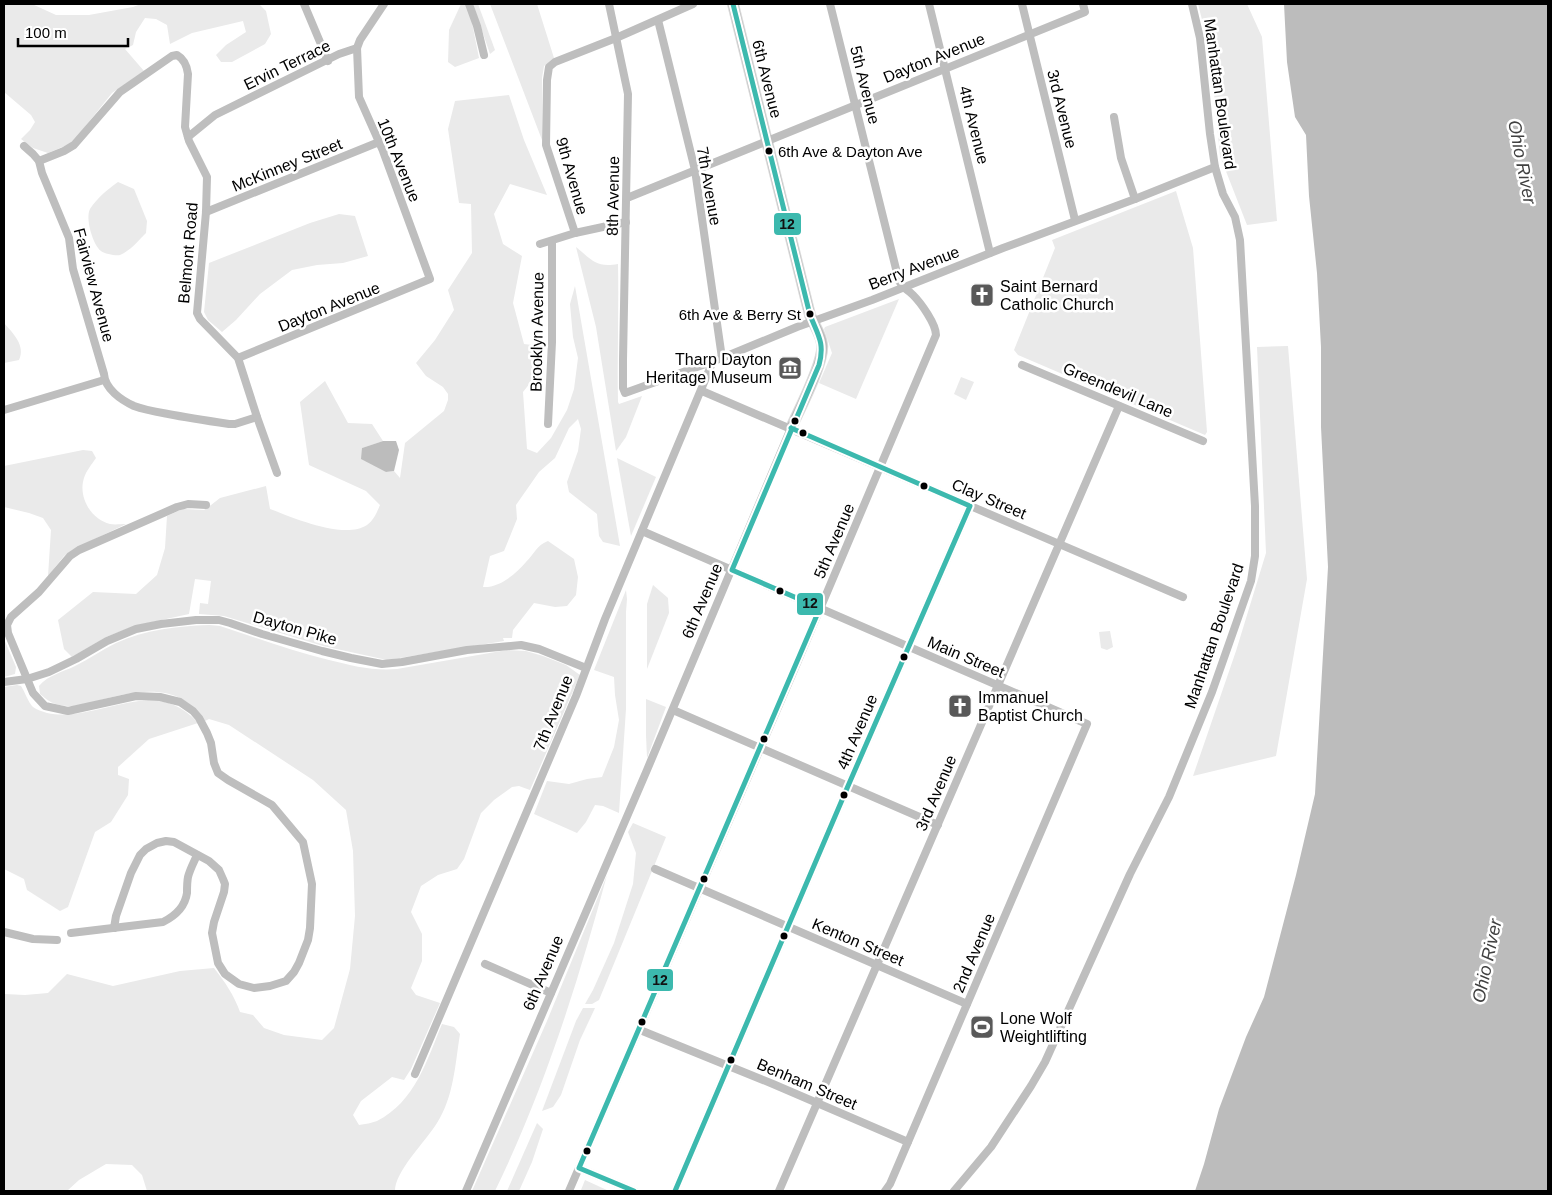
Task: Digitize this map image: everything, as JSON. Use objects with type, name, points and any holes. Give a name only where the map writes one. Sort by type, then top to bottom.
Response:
[{"type":"main road","name":"6th Avenue","points":[[733,4],[801,280],[812,322],[821,338],[823,350],[791,428]]},
{"type":"street","points":[[304,4],[328,61]]},
{"type":"street","name":"Ervin Terrace","points":[[188,137],[215,115],[339,54],[356,48],[384,4]]},
{"type":"street","points":[[470,4],[484,56]]},
{"type":"street","name":"8th Avenue","points":[[609,4],[628,94],[622,368],[624,391]]},
{"type":"street","points":[[616,38],[693,4]]},
{"type":"street","name":"5th Avenue","points":[[569,1191],[640,1030],[936,335],[936,328],[928,316],[913,295],[903,288],[899,281],[830,4]]},
{"type":"street","name":"4th Avenue","points":[[929,4],[990,253]]},
{"type":"street","name":"3rd Avenue","points":[[1022,4],[1075,220]]},
{"type":"street","name":"Manhattan Boulevard","points":[[954,1191],[990,1147],[1045,1062],[1130,874],[1169,797],[1212,692],[1251,581],[1255,556],[1255,516],[1240,240],[1235,217],[1223,194],[1215,167],[1200,38],[1192,4]]},
{"type":"street","name":"Dayton Avenue","points":[[627,198],[1029,34],[1084,8]]},
{"type":"street","name":"7th Avenue","points":[[658,20],[695,170],[722,358]]},
{"type":"street","name":"9th Avenue","points":[[575,233],[546,146],[547,80],[549,67],[555,62],[616,38]]},
{"type":"street","name":"10th Avenue","points":[[356,48],[359,97],[379,142],[430,279]]},
{"type":"street","name":"Belmont Road","points":[[39,161],[74,145],[120,92],[172,56],[178,56],[186,66],[188,74],[185,127],[190,145],[207,177],[206,212],[197,314],[200,320],[238,358],[278,473]]},
{"type":"street","points":[[1114,117],[1121,158],[1135,199]]},
{"type":"street","name":"McKinney Street","points":[[206,212],[379,142]]},
{"type":"street","name":"Fairview Avenue","points":[[24,146],[39,161],[69,238],[73,269],[104,374],[104,380]]},
{"type":"street","name":"Berry Avenue","points":[[624,391],[628,393],[722,358],[1215,167]]},
{"type":"street","points":[[540,244],[575,233],[626,222]]},
{"type":"street","name":"Brooklyn Avenue","points":[[548,424],[552,342],[552,241]]},
{"type":"street","name":"Dayton Avenue","points":[[238,358],[430,279]]},
{"type":"street","name":"7th Avenue","points":[[415,1074],[576,696],[713,361]]},
{"type":"street","name":"Greendevil Lane","points":[[1022,365],[1203,441]]},
{"type":"street","points":[[4,410],[104,380],[110,389],[121,399],[135,406],[154,411],[230,424],[257,417]]},
{"type":"street","name":"Clay Street","points":[[702,391],[1182,596]]},
{"type":"street","name":"3rd Avenue","points":[[779,1191],[1119,406]]},
{"type":"street","name":"6th Avenue","points":[[466,1191],[673,710],[791,428]]},
{"type":"street","points":[[114,928],[116,916],[134,864],[146,849],[166,841],[174,842],[209,861],[219,870],[225,884],[212,933],[218,963],[225,974],[239,984],[254,988],[286,981],[294,972],[308,940],[312,884],[303,842],[272,805],[218,773],[214,764],[209,738],[199,718],[193,711],[180,702],[160,697],[136,696],[68,711],[45,706],[33,693],[10,640],[7,628],[8,621],[39,592],[70,556],[79,550],[176,507],[188,504],[206,505]]},
{"type":"street","name":"4th Avenue","points":[[675,1191],[970,506]]},
{"type":"street","name":"Main Street","points":[[642,531],[1087,724]]},
{"type":"street","name":"Dayton Pike","points":[[4,682],[27,679],[49,672],[76,660],[107,641],[136,630],[161,624],[196,620],[219,620],[322,651],[382,664],[466,650],[521,645],[539,649],[586,668]]},
{"type":"street","points":[[673,710],[938,825]]},
{"type":"street","name":"2nd Avenue","points":[[885,1191],[890,1184],[1087,724]]},
{"type":"street","points":[[72,933],[163,922],[179,912],[186,897],[187,879],[197,855]]},
{"type":"street","name":"Kenton Street","points":[[655,869],[967,1004]]},
{"type":"street","points":[[4,932],[33,939],[57,940]]},
{"type":"street","points":[[485,964],[551,993]]},
{"type":"street","name":"Benham Street","points":[[640,1030],[908,1142]]},
{"type":"street","points":[[579,1168],[634,1191]]},
{"type":"shaded area","points":[[4,4],[32,4],[56,15],[89,15],[141,4],[259,4],[266,11],[271,34],[265,44],[232,62],[221,62],[216,55],[226,45],[246,32],[243,21],[192,33],[170,44],[167,25],[156,19],[145,18],[136,32],[133,45],[125,49],[144,71],[112,93],[72,143],[48,153],[33,148],[21,139],[35,122],[31,115],[4,92]]},
{"type":"shaded area","points":[[461,4],[467,4],[479,58],[455,67],[448,62],[449,30]]},
{"type":"shaded area","points":[[473,4],[478,4],[495,50],[490,54]]},
{"type":"shaded area","points":[[490,4],[537,4],[554,58],[544,66],[542,78],[542,140]]},
{"type":"shaded area","points":[[1198,4],[1247,4],[1262,37],[1277,221],[1247,225],[1220,156],[1210,51]]},
{"type":"shaded area","points":[[509,95],[524,140],[547,195],[510,184],[494,214],[503,244],[522,256],[513,303],[524,344],[540,346],[542,368],[523,392],[527,449],[537,453],[551,438],[567,410],[574,389],[578,358],[573,337],[570,304],[575,286],[620,546],[603,542],[599,536],[597,514],[569,492],[567,482],[578,451],[581,429],[578,419],[569,428],[555,458],[539,472],[516,505],[517,519],[504,551],[490,556],[483,587],[501,583],[507,579],[522,567],[538,547],[548,541],[574,559],[578,577],[576,595],[567,606],[555,607],[534,603],[513,630],[512,638],[503,638],[504,641],[387,660],[323,646],[224,616],[199,614],[200,603],[208,604],[211,581],[195,579],[189,614],[134,626],[106,637],[72,657],[64,649],[58,620],[93,592],[136,594],[157,575],[165,548],[167,516],[183,509],[204,510],[220,498],[266,486],[270,509],[305,522],[333,529],[346,530],[357,529],[372,521],[380,505],[366,491],[309,465],[300,402],[325,381],[348,423],[372,424],[383,441],[362,448],[386,472],[394,471],[400,478],[405,443],[444,411],[448,400],[448,394],[443,387],[426,376],[416,363],[435,340],[454,310],[448,290],[472,253],[471,204],[459,203],[448,129],[455,101]]},
{"type":"shaded area","points":[[118,182],[134,189],[147,221],[146,233],[127,251],[116,255],[105,253],[98,248],[88,219],[93,205]]},
{"type":"shaded area","points":[[1176,191],[1193,248],[1207,432],[1205,435],[1018,355],[1014,350],[1055,248],[1052,240]]},
{"type":"shaded area","points":[[339,214],[355,216],[368,256],[343,263],[317,265],[292,270],[260,294],[222,332],[208,320],[204,312],[209,263],[310,223]]},
{"type":"shaded area","points":[[576,247],[599,264],[618,264],[618,402],[619,404],[642,396],[626,437],[616,451],[596,327]]},
{"type":"shaded area","points":[[899,299],[856,399],[819,383],[832,353],[825,327]]},
{"type":"shaded area","points":[[4,323],[18,340],[21,355],[19,360],[4,363]]},
{"type":"shaded area","points":[[1288,346],[1307,579],[1276,756],[1193,776],[1236,651],[1266,553],[1257,347]]},
{"type":"shaded area","points":[[961,377],[974,382],[966,400],[954,394]]},
{"type":"shaded area","points":[[83,450],[92,451],[96,458],[84,478],[83,492],[87,506],[91,512],[103,521],[112,524],[126,524],[72,550],[64,556],[48,576],[51,530],[43,518],[4,507],[4,466]]},
{"type":"shaded area","points":[[617,458],[656,477],[631,536]]},
{"type":"shaded area","points":[[653,585],[668,598],[669,613],[647,669],[647,604]]},
{"type":"shaded area","points":[[626,590],[626,709],[619,813],[603,806],[595,805],[586,822],[577,833],[534,814],[547,781],[569,784],[602,777],[614,747],[619,720],[614,677],[594,670]]},
{"type":"shaded area","points":[[209,625],[220,626],[315,656],[363,667],[397,669],[507,650],[526,651],[543,656],[566,665],[580,675],[530,790],[519,786],[512,787],[494,800],[481,813],[464,859],[457,869],[438,875],[421,886],[411,912],[422,934],[422,961],[411,988],[416,995],[440,1003],[411,1069],[404,1080],[392,1077],[361,1101],[353,1115],[359,1125],[377,1121],[401,1103],[425,1066],[442,1024],[454,1027],[460,1034],[453,1080],[447,1102],[437,1123],[405,1165],[396,1183],[395,1191],[147,1191],[142,1175],[132,1165],[106,1164],[79,1180],[67,1191],[4,1191],[4,994],[48,993],[67,974],[113,986],[180,971],[214,968],[229,989],[240,1012],[253,1015],[264,1028],[284,1035],[322,1040],[334,1028],[350,969],[355,916],[353,851],[346,810],[313,780],[229,725],[209,719],[205,721],[189,704],[173,695],[141,692],[65,706],[54,704],[40,694],[39,686],[47,679],[116,643],[138,635],[161,630]]},
{"type":"shaded area","points":[[1110,631],[1113,647],[1107,650],[1101,648],[1099,632]]},
{"type":"shaded area","points":[[4,639],[16,667],[15,674],[4,677]]},
{"type":"shaded area","points":[[21,686],[33,707],[47,713],[66,715],[125,703],[163,702],[181,709],[198,723],[149,739],[118,767],[118,775],[129,779],[128,795],[111,822],[95,832],[68,907],[60,911],[27,890],[24,879],[4,869],[4,687]]},
{"type":"shaded area","points":[[646,699],[666,707],[647,758],[646,735]]},
{"type":"shaded area","points":[[633,823],[666,837],[599,1000],[592,1004],[585,1004],[614,943],[633,884],[636,853],[628,832]]},
{"type":"shaded area","points":[[607,875],[572,996],[544,1075],[513,1153],[495,1191],[472,1191],[547,1021]]},
{"type":"shaded area","points":[[583,1008],[595,1008],[580,1040],[561,1095],[553,1107],[542,1111],[576,1021]]},
{"type":"shaded area","points":[[537,1123],[543,1129],[532,1162],[519,1191],[507,1191]]},
{"type":"shaded area","points":[[585,1180],[609,1191],[582,1191]]},
{"type":"water","name":"Ohio River","points":[[1284,4],[1548,4],[1548,1191],[1195,1191],[1219,1109],[1246,1037],[1264,997],[1315,794],[1328,567],[1321,427],[1321,347],[1306,135],[1295,117],[1287,62]]},
{"type":"water","points":[[383,441],[396,441],[399,450],[394,471],[386,472],[361,459],[362,448]]},
{"type":"transit line","name":"12","points":[[634,1191],[579,1168],[820,608],[732,570],[821,357],[820,339],[810,315],[733,4]]},
{"type":"transit line","name":"12","points":[[675,1191],[970,506],[791,428]]},
{"type":"place","name":"6th Ave & Dayton Ave","points":[[769,151]]},
{"type":"place","name":"Saint Bernard Catholic Church","points":[[982,295]]},
{"type":"place","name":"6th Ave & Berry St","points":[[810,314]]},
{"type":"place","name":"Tharp Dayton Heritage Museum","points":[[790,368]]},
{"type":"place","name":"Immanuel Baptist Church","points":[[960,706]]},
{"type":"place","name":"Lone Wolf Weightlifting","points":[[982,1027]]}]
